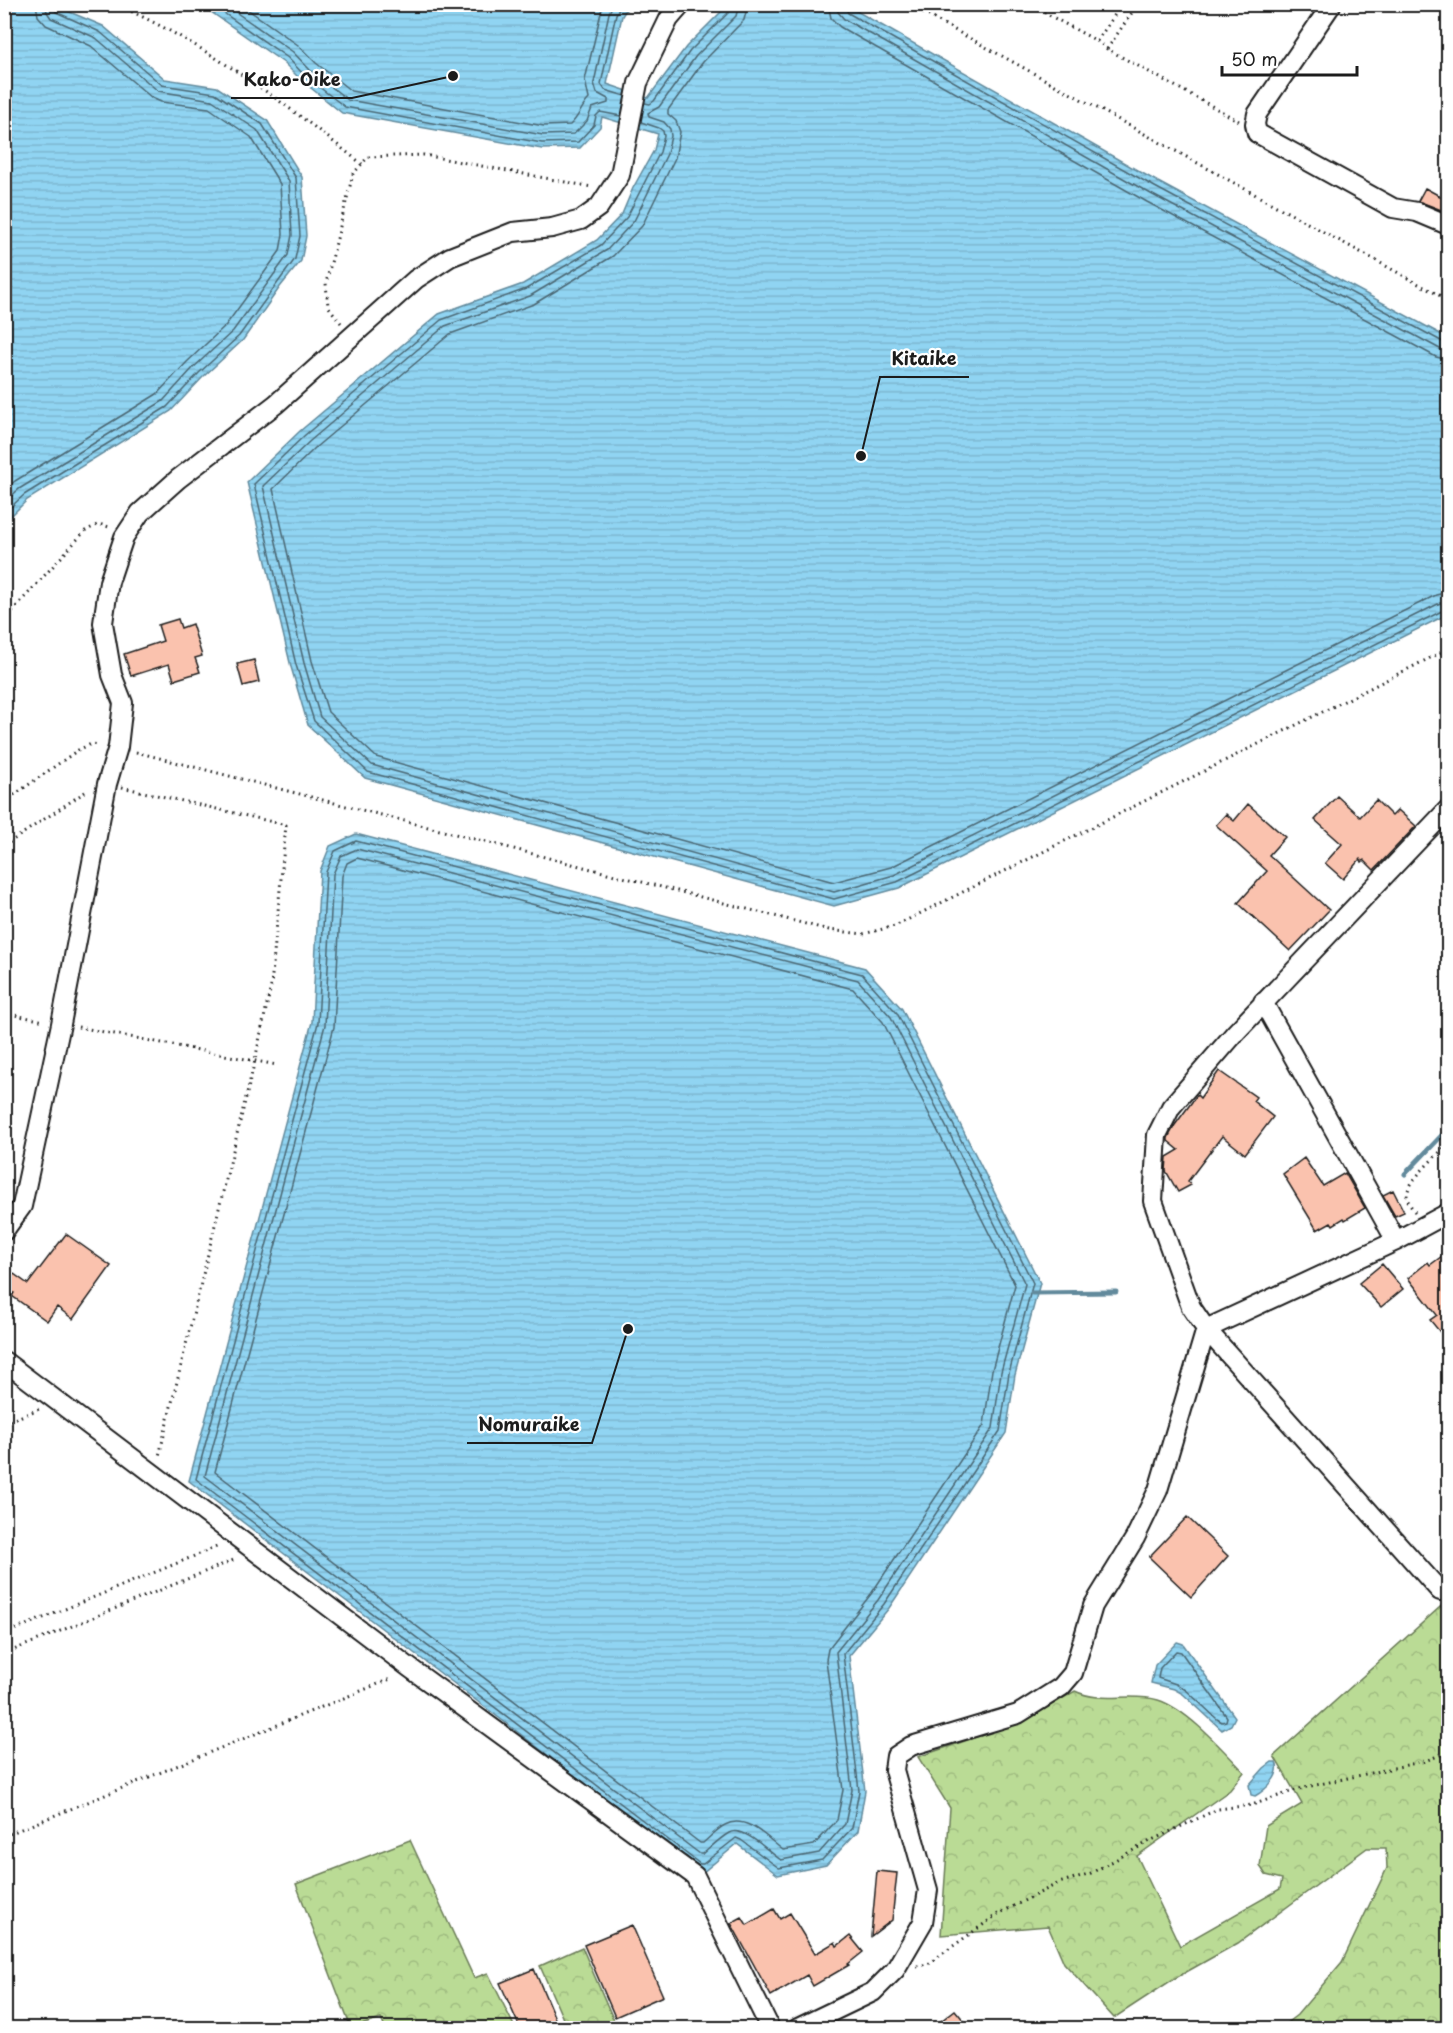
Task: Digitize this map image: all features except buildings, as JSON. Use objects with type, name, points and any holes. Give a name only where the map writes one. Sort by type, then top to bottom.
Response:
[{"type":"street","points":[[4,1231],[22,1206],[61,1024],[106,784],[118,747],[123,703],[112,675],[103,623],[109,582],[124,537],[140,513],[178,478],[276,404],[416,279],[450,257],[513,232],[552,228],[581,220],[599,207],[620,175],[625,140],[638,83],[669,20],[682,4]]},
{"type":"street","points":[[1332,4],[1257,114],[1255,124],[1257,133],[1393,208],[1417,212],[1449,225]]},
{"type":"street","points":[[1440,1591],[1206,1329],[1191,1307],[1153,1201],[1157,1135],[1171,1107],[1263,1002],[1449,809]]},
{"type":"street","points":[[1263,1002],[1396,1241]]},
{"type":"street","points":[[798,2028],[873,1992],[895,1970],[923,1922],[928,1890],[894,1770],[896,1756],[911,1746],[1018,1714],[1061,1687],[1073,1673],[1093,1606],[1135,1538],[1158,1490],[1206,1329],[1423,1227],[1447,1218]]},
{"type":"street","points":[[4,1361],[251,1550],[695,1876],[770,2028]]},
{"type":"path","points":[[115,4],[138,14],[227,63],[286,104],[362,164]]},
{"type":"path","points":[[907,4],[1449,300]]},
{"type":"path","points":[[1028,4],[1240,122],[1255,124]]},
{"type":"path","points":[[1097,41],[1122,4]]},
{"type":"path","points":[[1107,49],[1138,4]]},
{"type":"path","points":[[352,336],[328,306],[326,283],[353,174],[368,157],[424,155],[608,192]]},
{"type":"path","points":[[4,620],[85,531],[99,524],[117,528],[124,537]]},
{"type":"path","points":[[4,802],[78,750],[91,744],[118,747],[829,930],[863,934],[895,926],[1449,649]]},
{"type":"path","points":[[4,846],[94,786],[106,784],[286,825],[271,986],[158,1464],[153,1475]]},
{"type":"path","points":[[4,1014],[276,1065]]},
{"type":"path","points":[[1423,1227],[1408,1202],[1407,1193],[1412,1183],[1449,1144]]},
{"type":"path","points":[[4,1423],[56,1401]]},
{"type":"path","points":[[4,1634],[228,1542],[233,1536]]},
{"type":"path","points":[[4,1654],[243,1557],[251,1550]]},
{"type":"path","points":[[4,1836],[390,1680],[410,1668]]},
{"type":"path","points":[[895,1970],[928,1964],[998,1914],[1059,1883],[1091,1873],[1154,1839],[1218,1809],[1252,1805],[1302,1788],[1425,1761],[1449,1752]]},
{"type":"green space","points":[[1448,1600],[1448,2028],[1280,2028],[1297,2015],[1342,1962],[1387,1868],[1386,1848],[1367,1848],[1238,1943],[1172,1980],[1114,2018],[1064,1963],[1048,1926],[941,1935],[950,1808],[918,1757],[1026,1720],[1075,1691],[1095,1697],[1148,1698],[1158,1700],[1181,1712],[1204,1731],[1244,1772],[1230,1790],[1137,1856],[1180,1946],[1280,1889],[1282,1879],[1266,1875],[1260,1866],[1266,1826],[1302,1804],[1274,1756]]},
{"type":"green space","points":[[410,1840],[474,1978],[488,1973],[515,2028],[385,2028],[381,2019],[351,2028],[296,1884]]},
{"type":"green space","points":[[582,1947],[617,2028],[567,2028],[540,1966]]},
{"type":"water","points":[[5,4],[53,5],[103,26],[165,79],[217,87],[267,120],[302,177],[306,236],[301,261],[243,340],[171,411],[27,500],[5,522]]},
{"type":"water","points":[[201,5],[629,5],[622,16],[607,84],[648,98],[686,47],[728,5],[846,5],[1158,182],[1448,338],[1448,614],[899,888],[834,906],[365,778],[308,725],[291,667],[247,482],[300,431],[439,314],[523,284],[597,240],[622,214],[654,150],[658,134],[602,117],[600,127],[580,148],[542,149],[342,113],[284,63]]},
{"type":"water","points":[[356,834],[865,968],[902,1009],[1040,1283],[1015,1375],[1006,1433],[889,1608],[849,1656],[865,1791],[858,1831],[826,1865],[778,1875],[737,1844],[702,1873],[189,1481],[312,1022],[320,871],[330,846]]},
{"type":"water","points":[[1177,1642],[1183,1644],[1235,1717],[1231,1725],[1222,1730],[1183,1694],[1174,1689],[1151,1683],[1155,1665]]},
{"type":"water","points":[[1272,1762],[1276,1762],[1277,1772],[1272,1782],[1255,1796],[1251,1795],[1249,1785]]},
{"type":"waterway","points":[[1405,1174],[1448,1129]]},
{"type":"waterway","points":[[1032,1293],[1116,1292]]},
{"type":"place","name":"Kako-Oike","points":[[453,76]]},
{"type":"place","name":"Kitaike","points":[[861,456]]},
{"type":"place","name":"Nomuraike","points":[[628,1329]]}]
